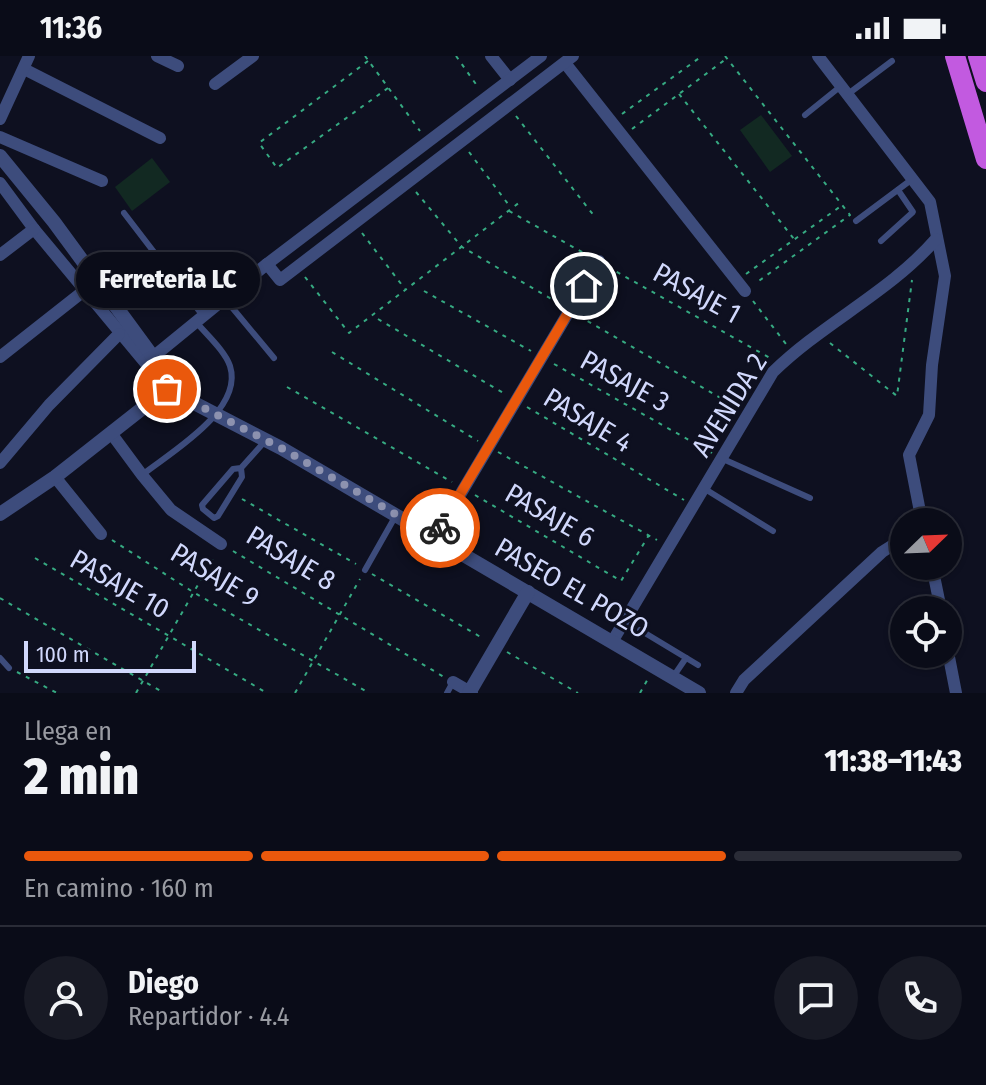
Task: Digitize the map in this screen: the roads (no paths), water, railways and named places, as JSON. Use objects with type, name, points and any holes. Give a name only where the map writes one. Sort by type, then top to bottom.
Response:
[{"type":"highway","points":[[955,56],[986,159]]},
{"type":"street","points":[[0,119],[29,56]]},
{"type":"street","points":[[157,56],[178,66]]},
{"type":"street","points":[[491,56],[510,80]]},
{"type":"street","points":[[153,357],[267,264],[541,56]]},
{"type":"street","points":[[818,56],[930,202],[945,276],[932,365],[929,415],[909,455],[919,508]]},
{"type":"street","points":[[215,84],[248,57]]},
{"type":"street","points":[[267,264],[280,280],[569,59],[622,137],[741,286]]},
{"type":"street","points":[[24,69],[160,138]]},
{"type":"street","points":[[0,137],[102,181]]},
{"type":"street","points":[[0,156],[54,222],[153,357],[167,389]]},
{"type":"street","points":[[0,183],[119,334],[167,389]]},
{"type":"street","points":[[0,255],[34,229]]},
{"type":"street","name":"AVENIDA 2","points":[[612,642],[773,372],[792,353],[915,263],[936,239]]},
{"type":"street","points":[[435,537],[599,261]]},
{"type":"street","points":[[0,357],[85,290]]},
{"type":"street","points":[[0,463],[49,405],[119,334]]},
{"type":"street","points":[[0,514],[55,477],[167,389]]},
{"type":"street","name":"PASEO EL POZO","points":[[167,389],[266,440],[699,693]]},
{"type":"street","name":"PASAJE 8","points":[[111,433],[171,510],[221,544]]},
{"type":"street","points":[[55,477],[101,534]]},
{"type":"street","points":[[736,693],[744,680],[890,547]]},
{"type":"street","points":[[450,688],[470,692],[528,592]]},
{"type":"street","points":[[951,668],[956,693]]},
{"type":"lane","points":[[805,115],[892,61]]},
{"type":"lane","points":[[856,221],[911,180]]},
{"type":"lane","points":[[881,241],[913,212],[898,190]]},
{"type":"lane","points":[[124,213],[200,319],[229,362],[231,370],[231,384],[217,415],[142,475]]},
{"type":"lane","points":[[225,298],[274,358]]},
{"type":"lane","points":[[241,468],[242,477],[214,518],[202,505],[233,469],[241,468],[266,440]]},
{"type":"lane","points":[[723,459],[810,498]]},
{"type":"lane","points":[[705,489],[773,531]]},
{"type":"lane","points":[[365,570],[396,515]]},
{"type":"lane","points":[[640,630],[698,665]]},
{"type":"lane","points":[[0,658],[9,668]]},
{"type":"lane","points":[[673,677],[686,658]]},
{"type":"place","name":"Ferreteria LC","points":[[167,389]]}]
